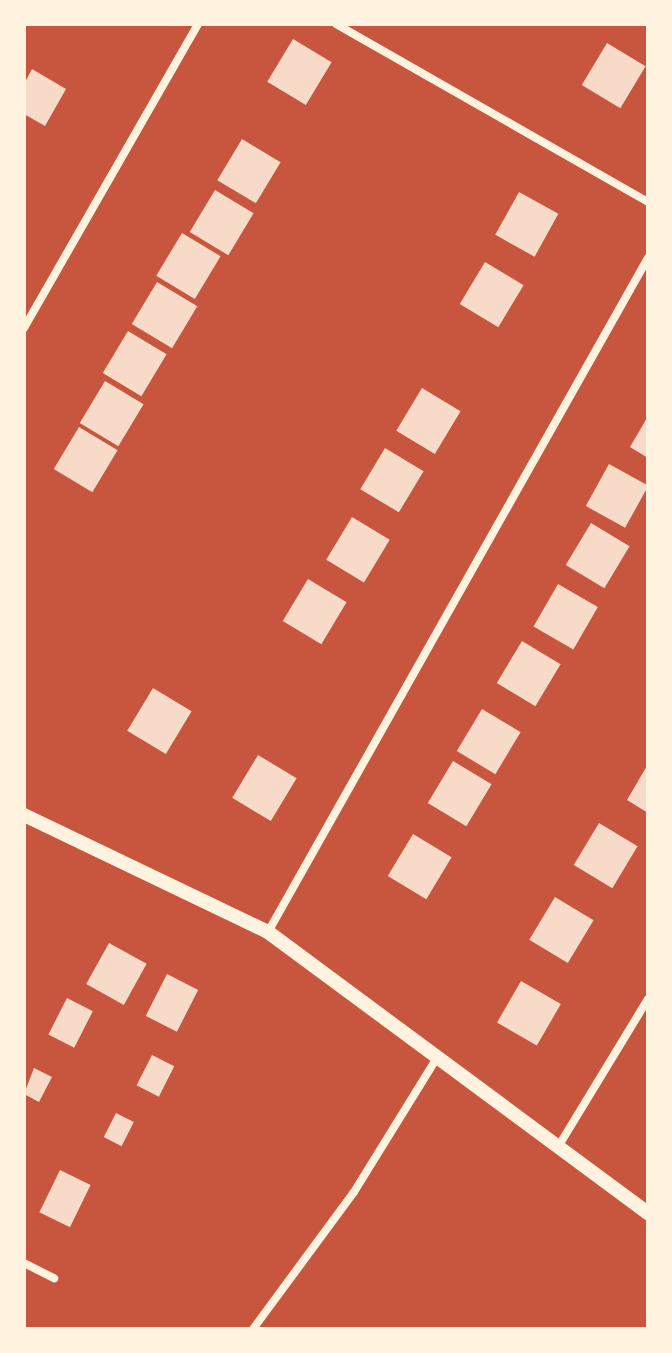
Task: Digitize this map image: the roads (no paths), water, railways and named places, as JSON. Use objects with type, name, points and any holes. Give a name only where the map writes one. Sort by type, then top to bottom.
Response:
[{"type":"street","points":[[24,328],[198,24]]},
{"type":"street","points":[[336,24],[648,202]]},
{"type":"street","points":[[268,932],[648,258]]},
{"type":"street","points":[[24,815],[268,932],[648,1213]]},
{"type":"street","points":[[558,1147],[648,999]]},
{"type":"street","points":[[253,1329],[354,1192],[436,1059]]},
{"type":"street","points":[[24,1263],[54,1278]]}]
